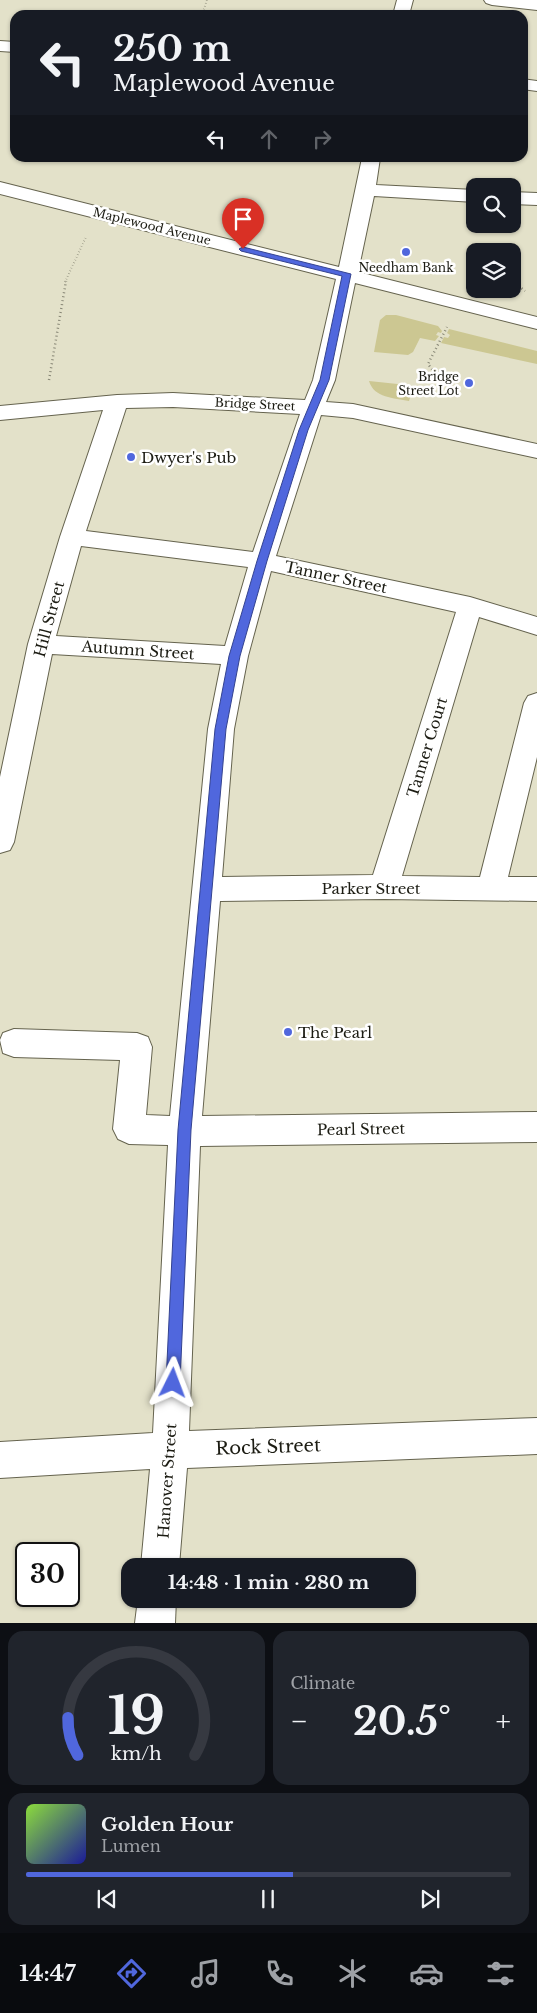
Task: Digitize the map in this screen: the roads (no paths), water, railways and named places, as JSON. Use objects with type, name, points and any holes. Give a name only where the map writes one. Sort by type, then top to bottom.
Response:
[{"type":"street","points":[[492,0],[537,5]]},
{"type":"street","name":"Hanover Street","points":[[161,1558],[170,1450],[185,1130],[221,729],[235,656],[262,561],[304,430],[324,380],[366,190],[370,162]]},
{"type":"street","name":"Maplewood Avenue","points":[[0,188],[537,323]]},
{"type":"street","points":[[366,190],[466,196]]},
{"type":"street","points":[[521,198],[537,199]]},
{"type":"street","name":"Bridge Street","points":[[0,413],[117,402],[174,400],[313,407],[353,411],[537,451]]},
{"type":"street","name":"Hill Street","points":[[0,842],[41,644],[72,537],[117,402]]},
{"type":"street","name":"Tanner Street","points":[[72,537],[262,561],[470,606],[537,626]]},
{"type":"street","name":"Tanner Court","points":[[384,887],[470,606]]},
{"type":"street","name":"Autumn Street","points":[[41,644],[235,656]]},
{"type":"street","points":[[491,888],[537,703]]},
{"type":"street","name":"Parker Street","points":[[206,889],[384,887],[537,889]]},
{"type":"street","name":"Pearl Street","points":[[14,1043],[137,1047],[128,1129],[537,1127]]},
{"type":"street","name":"Rock Street","points":[[0,1460],[170,1450],[537,1436]]},
{"type":"street","points":[[155,1623],[156,1608]]},
{"type":"place","name":"Needham Bank","points":[[406,252]]},
{"type":"place","name":"Bridge Street Lot","points":[[469,383]]},
{"type":"place","name":"Dwyer's Pub","points":[[131,457]]},
{"type":"place","name":"The Pearl","points":[[288,1032]]}]
